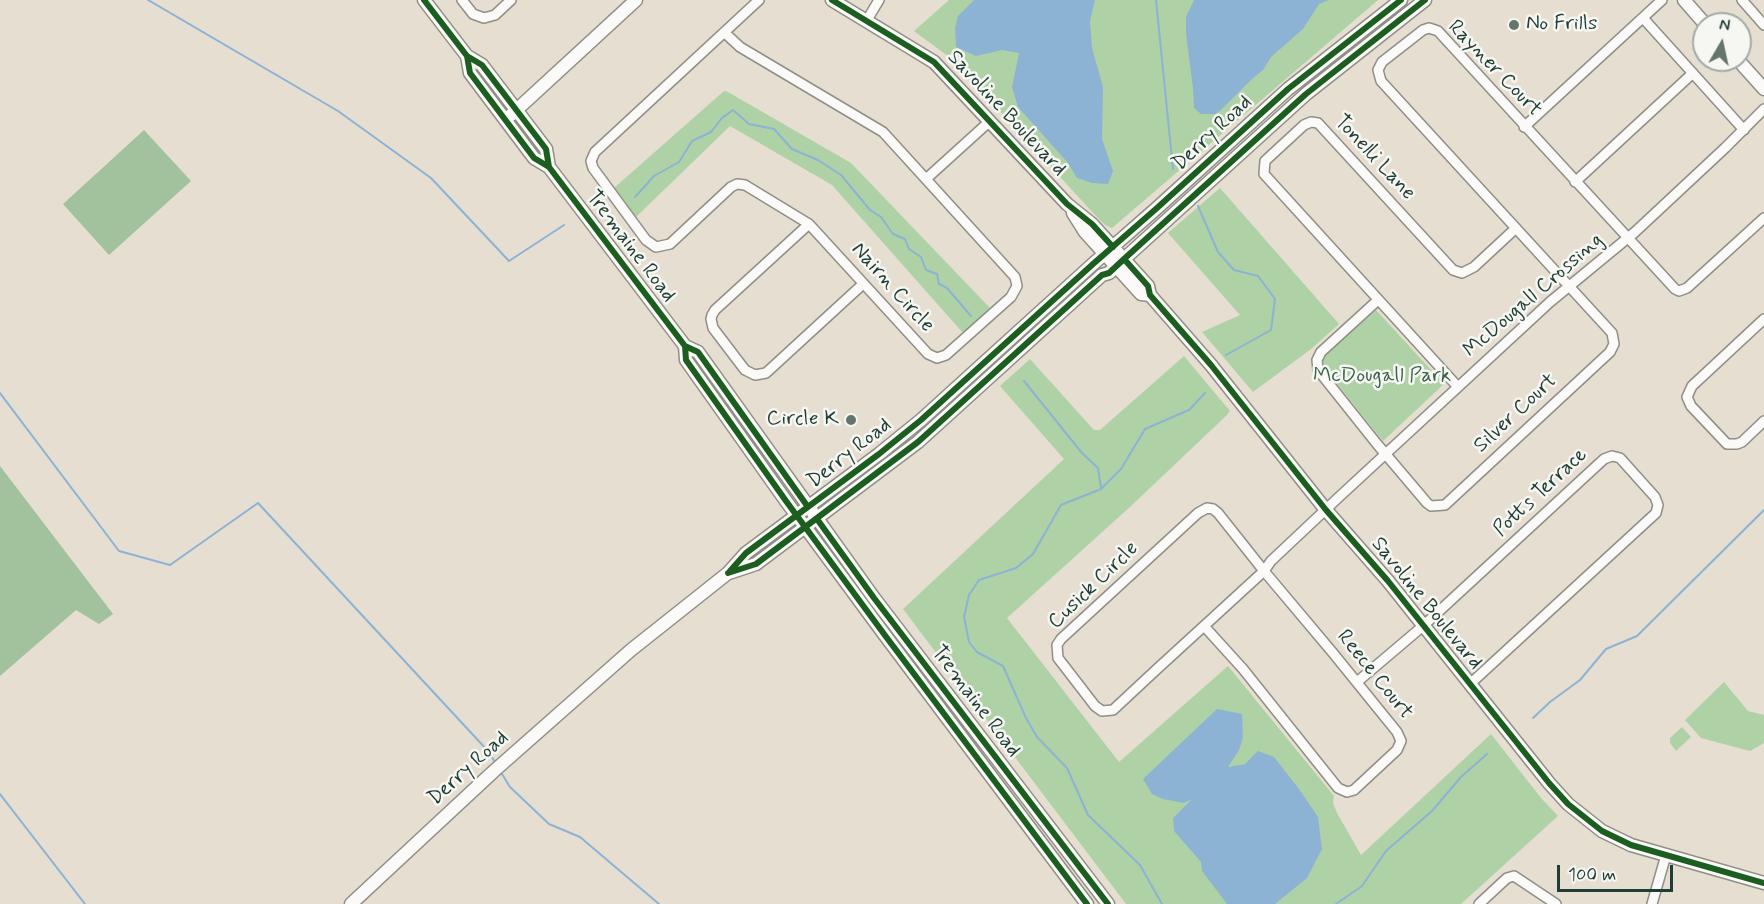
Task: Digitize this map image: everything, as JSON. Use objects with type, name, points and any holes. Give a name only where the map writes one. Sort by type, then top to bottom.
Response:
[{"type":"main road","name":"Tremaine Road","points":[[424,0],[467,56],[482,65],[546,149],[549,167]]},
{"type":"main road","points":[[506,119],[636,0]]},
{"type":"main road","name":"Savoline Boulevard","points":[[832,0],[934,62],[1067,204],[1092,224],[1141,294],[1150,295],[1211,365],[1326,510],[1388,580],[1549,783],[1573,809],[1610,836],[1630,844],[1764,883]]},
{"type":"main road","name":"Derry Road","points":[[351,904],[494,771],[631,650],[728,573],[746,553],[921,420],[1288,89],[1401,0]]},
{"type":"main road","name":"Derry Road","points":[[728,573],[756,564],[918,442],[1306,94],[1425,0]]},
{"type":"main road","points":[[1684,0],[1695,12]]},
{"type":"main road","name":"Tremaine Road","points":[[467,56],[470,73],[534,158],[549,167],[685,346],[698,352],[874,598],[1108,904]]},
{"type":"main road","points":[[1749,72],[1764,88]]},
{"type":"main road","name":"Tremaine Road","points":[[685,346],[686,360],[797,516],[1087,904]]},
{"type":"street","points":[[462,0],[473,14],[484,18],[495,15],[511,0]]},
{"type":"street","name":"Nairn Circle","points":[[725,33],[740,47],[876,126],[889,137],[1015,277],[1016,291],[946,355],[937,358],[928,354],[809,224],[745,185],[737,184],[731,187],[670,244],[656,247],[646,240],[592,168],[591,161],[595,152],[759,0]]},
{"type":"street","points":[[867,20],[879,0]]},
{"type":"street","points":[[1524,127],[1662,0]]},
{"type":"street","points":[[1742,0],[1764,25]]},
{"type":"street","points":[[1643,18],[1744,130]]},
{"type":"street","name":"Rayner Court","points":[[1569,285],[1381,81],[1378,70],[1380,66],[1424,30],[1433,29],[1438,32],[1671,286],[1679,291],[1688,288],[1764,218]]},
{"type":"street","points":[[1575,182],[1693,73]]},
{"type":"street","name":"McDougall Crossing","points":[[1326,510],[1569,285],[1627,238],[1764,109]]},
{"type":"street","points":[[926,179],[990,121]]},
{"type":"street","name":"Tonelli Lane","points":[[1458,387],[1264,174],[1263,165],[1266,159],[1308,123],[1315,122],[1457,272],[1470,271],[1516,228]]},
{"type":"street","points":[[809,224],[712,315],[713,328],[745,370],[754,375],[766,373],[863,284]]},
{"type":"street","name":"Silver Court","points":[[1386,454],[1431,506],[1440,506],[1453,497],[1613,349],[1615,341],[1612,333],[1569,285]]},
{"type":"street","points":[[1378,300],[1321,352],[1317,364],[1318,370],[1386,454]]},
{"type":"street","points":[[1764,319],[1692,386],[1687,397],[1691,406],[1727,444],[1742,442],[1764,421]]},
{"type":"street","name":"Potts Terrace","points":[[1357,682],[1423,626],[1608,457],[1620,459],[1655,497],[1658,505],[1654,515],[1470,684]]},
{"type":"street","name":"Cusick Circle","points":[[1264,571],[1218,513],[1213,509],[1202,510],[1061,639],[1057,645],[1057,654],[1095,706],[1102,711],[1109,712],[1264,571],[1271,561],[1326,510]]},
{"type":"street","name":"Reece Court","points":[[1204,626],[1249,677],[1338,788],[1347,792],[1354,790],[1397,750],[1401,744],[1397,732],[1264,571]]},
{"type":"street","points":[[1652,904],[1666,855]]},
{"type":"street","points":[[1479,904],[1511,876],[1517,877],[1556,904]]},
{"type":"green space","points":[[949,0],[1378,0],[1112,228],[1105,225],[1095,215],[952,59],[914,31]]},
{"type":"green space","points":[[724,91],[851,163],[990,308],[963,333],[832,185],[730,126],[636,217],[614,188]]},
{"type":"green space","points":[[144,130],[191,181],[109,255],[63,204]]},
{"type":"green space","points":[[1220,188],[1339,324],[1311,349],[1253,392],[1202,332],[1240,315],[1168,233]]},
{"type":"green space","name":"McDougall Park","points":[[1376,310],[1444,384],[1383,441],[1322,365],[1323,357]]},
{"type":"green space","points":[[1184,356],[1230,411],[1131,506],[1007,618],[1119,762],[1228,666],[1334,796],[1333,803],[1337,813],[1361,855],[1491,734],[1558,816],[1461,904],[1126,904],[903,609],[1064,459],[1000,386],[1030,359],[1094,430],[1100,430]]},
{"type":"green space","points":[[0,466],[113,614],[99,624],[76,610],[0,676]]},
{"type":"green space","points":[[1724,682],[1748,711],[1764,715],[1764,743],[1750,751],[1701,738],[1685,720]]},
{"type":"green space","points":[[1682,727],[1691,737],[1676,751],[1670,743],[1670,738]]},
{"type":"water","points":[[974,0],[1095,0],[1090,21],[1092,48],[1103,87],[1102,139],[1113,171],[1108,184],[1092,183],[1077,178],[1068,163],[1018,107],[1012,87],[1019,53],[1002,50],[976,56],[956,47],[955,28],[958,16]]},
{"type":"water","points":[[1194,0],[1329,0],[1319,4],[1303,29],[1271,57],[1263,70],[1221,110],[1215,114],[1201,114],[1194,108],[1186,34],[1186,17]]},
{"type":"water","points":[[1217,709],[1242,714],[1243,738],[1239,750],[1228,767],[1245,764],[1258,751],[1274,757],[1318,817],[1322,849],[1307,878],[1275,904],[1227,904],[1202,871],[1201,862],[1174,831],[1173,818],[1192,799],[1184,803],[1163,799],[1152,794],[1143,779]]},
{"type":"waterway","points":[[148,0],[338,111],[431,178],[509,261],[564,225]]},
{"type":"waterway","points":[[1156,0],[1173,169]]},
{"type":"waterway","points":[[635,197],[654,176],[679,162],[692,141],[711,132],[722,118],[733,110],[749,124],[774,129],[792,149],[818,160],[841,175],[870,210],[881,217],[893,234],[905,239],[909,249],[921,257],[926,270],[937,274],[939,284],[947,288],[971,316]]},
{"type":"waterway","points":[[1198,206],[1218,252],[1234,270],[1258,276],[1275,299],[1271,330],[1226,355]]},
{"type":"waterway","points":[[1024,381],[1082,453],[1098,468],[1101,488]]},
{"type":"waterway","points":[[0,393],[119,551],[170,565],[258,503],[488,751],[495,762]]},
{"type":"waterway","points":[[1162,904],[1140,865],[1088,815],[1067,768],[1037,737],[1026,718],[1003,666],[977,652],[969,642],[964,617],[969,595],[979,580],[1016,568],[1033,554],[1061,505],[1101,489],[1121,469],[1145,429],[1189,410],[1205,393]]},
{"type":"waterway","points":[[1533,718],[1580,680],[1606,649],[1637,636],[1764,510]]},
{"type":"waterway","points":[[1336,904],[1362,886],[1386,851],[1432,811],[1461,777],[1487,754]]},
{"type":"waterway","points":[[502,774],[510,787],[549,824],[580,837],[659,904]]},
{"type":"waterway","points":[[0,794],[85,904]]},
{"type":"cycle path","points":[[424,0],[467,56],[482,65],[546,149],[549,167]]},
{"type":"cycle path","points":[[832,0],[934,62],[1067,204],[1092,224],[1113,247]]},
{"type":"cycle path","points":[[730,571],[746,553],[921,420],[1288,89],[1401,0]]},
{"type":"cycle path","points":[[728,573],[756,564],[918,442],[1306,94],[1425,0]]},
{"type":"cycle path","points":[[467,56],[470,73],[534,158],[549,167],[685,346],[698,352],[808,507]]},
{"type":"cycle path","points":[[1124,259],[1148,286],[1150,295],[1211,365],[1326,510],[1388,581],[1568,804],[1602,831],[1631,845],[1764,883]]},
{"type":"cycle path","points":[[685,346],[686,360],[786,501],[1087,904]]},
{"type":"cycle path","points":[[817,519],[874,598],[1108,904]]},
{"type":"place","name":"No Frills","points":[[1514,25]]},
{"type":"place","name":"Circle K","points":[[851,420]]}]
